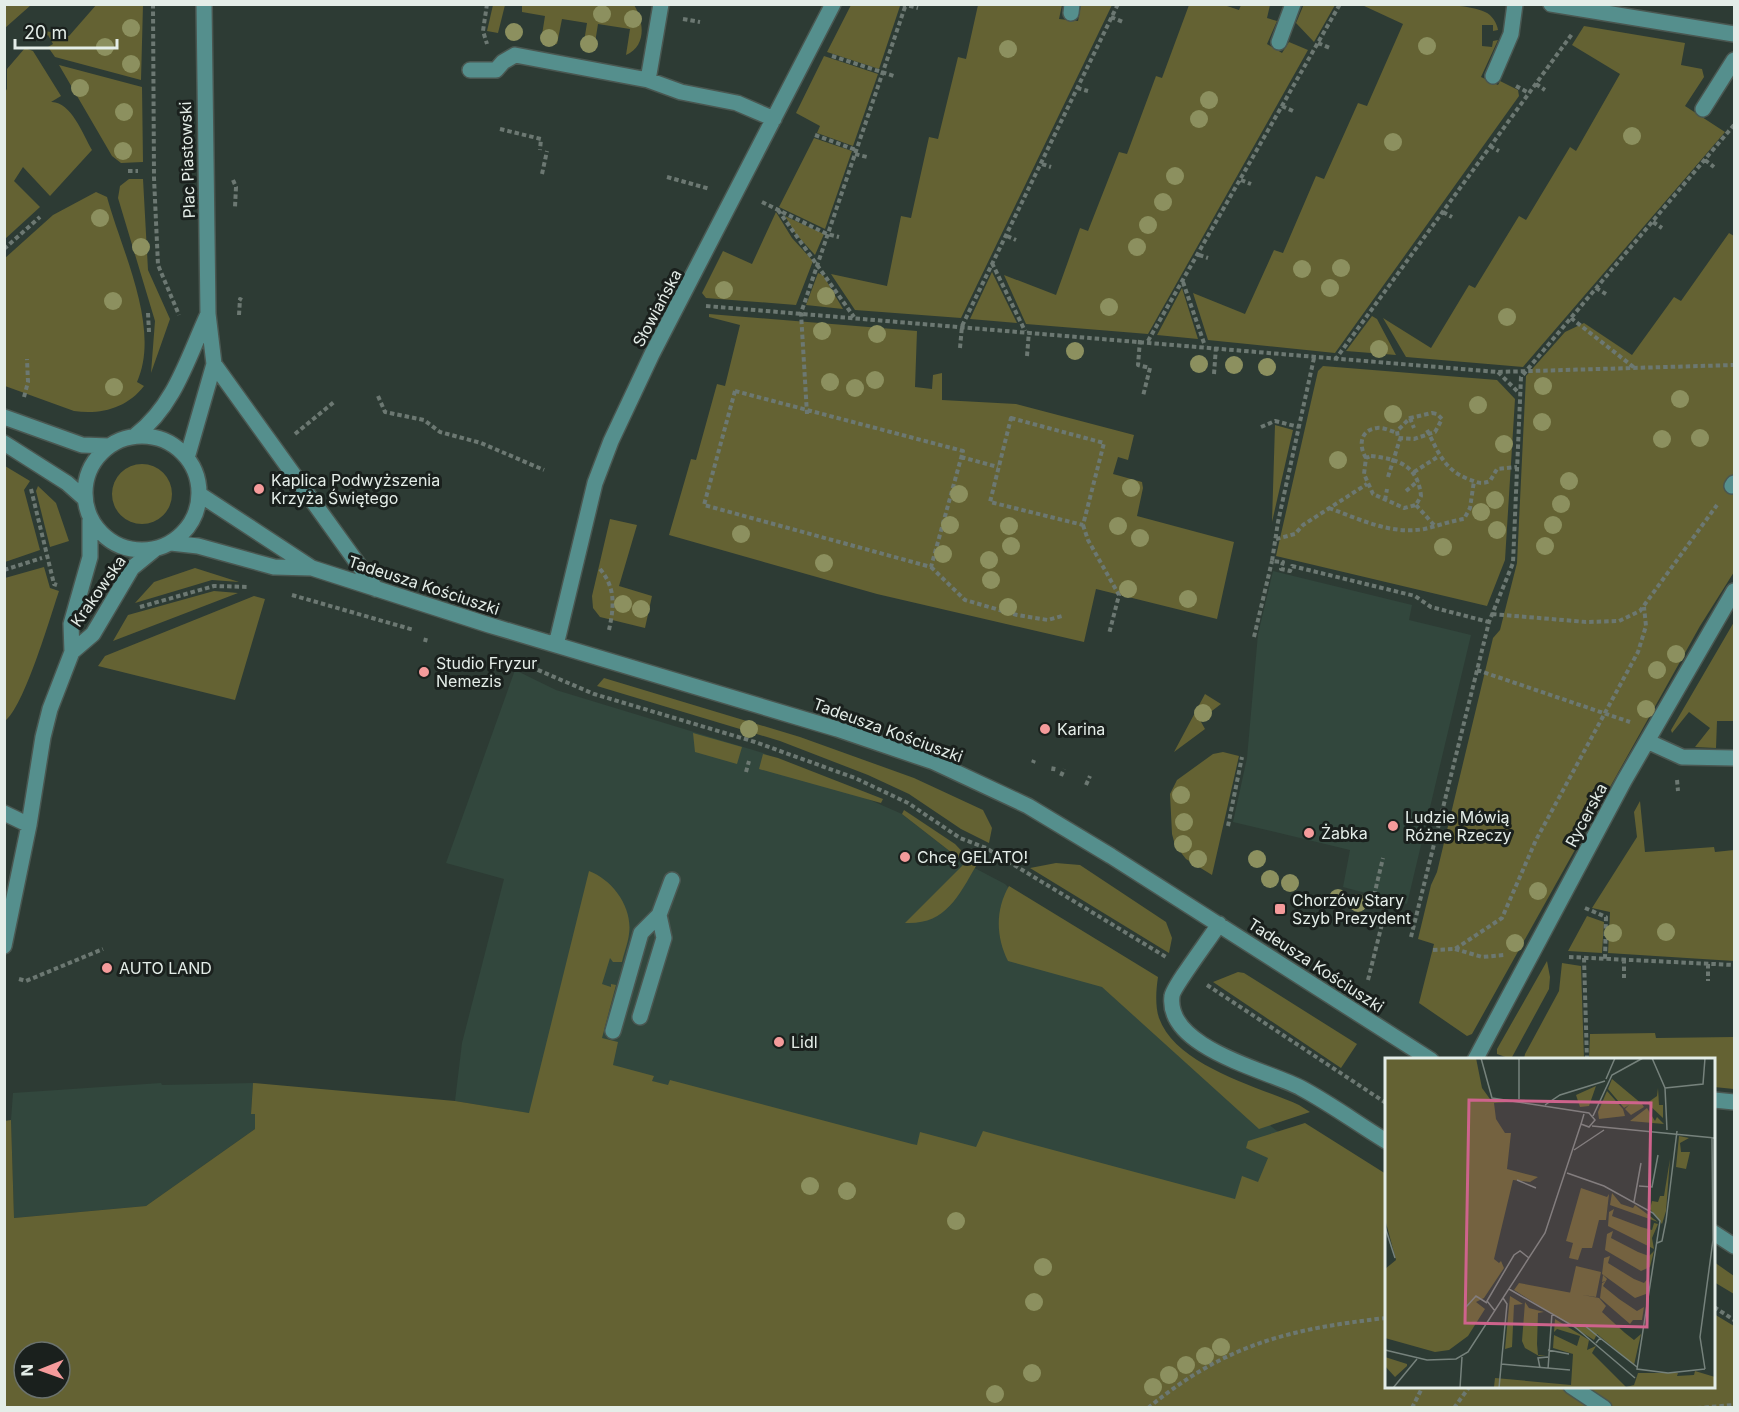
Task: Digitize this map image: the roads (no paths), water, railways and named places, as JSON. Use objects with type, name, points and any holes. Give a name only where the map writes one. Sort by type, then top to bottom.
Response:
[{"type":"street","name":"Plac Piastowski","points":[[187,458],[214,364],[208,314],[203,122],[204,4]]},
{"type":"street","points":[[648,80],[661,4]]},
{"type":"street","name":"Słowiańska","points":[[556,645],[603,459],[652,354],[833,4]]},
{"type":"street","points":[[1279,42],[1293,4]]},
{"type":"street","points":[[1493,76],[1511,34],[1515,4]]},
{"type":"street","points":[[1551,4],[1734,34]]},
{"type":"street","points":[[470,70],[496,70],[503,62],[515,55],[648,80],[681,92],[737,103],[774,119]]},
{"type":"street","points":[[1703,109],[1734,60]]},
{"type":"street","name":"Plac Piastowski","points":[[136,435],[152,423],[171,396],[208,314]]},
{"type":"street","name":"Plac Piastowski","points":[[214,364],[376,589]]},
{"type":"street","points":[[4,417],[82,445],[110,446]]},
{"type":"street","points":[[136,435],[156,437],[173,444],[187,458],[197,475],[200,494],[196,513],[186,530],[171,543],[154,550],[139,551],[117,545],[100,533],[90,520],[85,499],[86,476],[92,463],[110,446],[136,435]]},
{"type":"street","points":[[4,443],[67,483],[85,499]]},
{"type":"street","name":"Tadeusza Kościuszki","points":[[200,494],[312,568],[556,645],[837,729],[934,762],[1028,806],[1429,1058]]},
{"type":"street","name":"Krakowska","points":[[4,946],[50,709],[72,652],[71,624],[90,557],[90,520]]},
{"type":"street","name":"Tadeusza Kościuszki","points":[[171,543],[198,546],[274,567],[312,568]]},
{"type":"street","name":"Krakowska","points":[[72,652],[93,634],[132,568],[154,550]]},
{"type":"street","name":"Rycerska","points":[[1476,1058],[1608,810],[1734,591]]},
{"type":"street","points":[[1649,742],[1682,757],[1734,758]]},
{"type":"street","points":[[4,813],[29,825]]},
{"type":"street","points":[[613,1031],[641,933],[659,915],[672,880]]},
{"type":"street","points":[[640,1017],[664,938],[659,915]]},
{"type":"street","points":[[1219,924],[1191,968],[1174,987],[1173,1010],[1185,1030],[1217,1053],[1301,1088],[1385,1140]]},
{"type":"street","points":[[1715,1100],[1734,1102]]},
{"type":"street","points":[[1715,1234],[1734,1246]]},
{"type":"street","points":[[1574,1388],[1604,1407]]},
{"type":"place","name":"Kaplica Podwyższenia Krzyża Świętego","points":[[259,489]]},
{"type":"place","name":"Studio Fryzur Nemezis","points":[[424,672]]},
{"type":"place","name":"Karina","points":[[1045,729]]},
{"type":"place","name":"Ludzie Mówią Różne Rzeczy","points":[[1393,826]]},
{"type":"place","name":"Żabka","points":[[1309,833]]},
{"type":"place","name":"Chcę GELATO!","points":[[905,857]]},
{"type":"place","name":"Chorzów Stary Szyb Prezydent","points":[[1280,909]]},
{"type":"place","name":"AUTO LAND","points":[[107,968]]},
{"type":"place","name":"Lidl","points":[[779,1042]]}]
